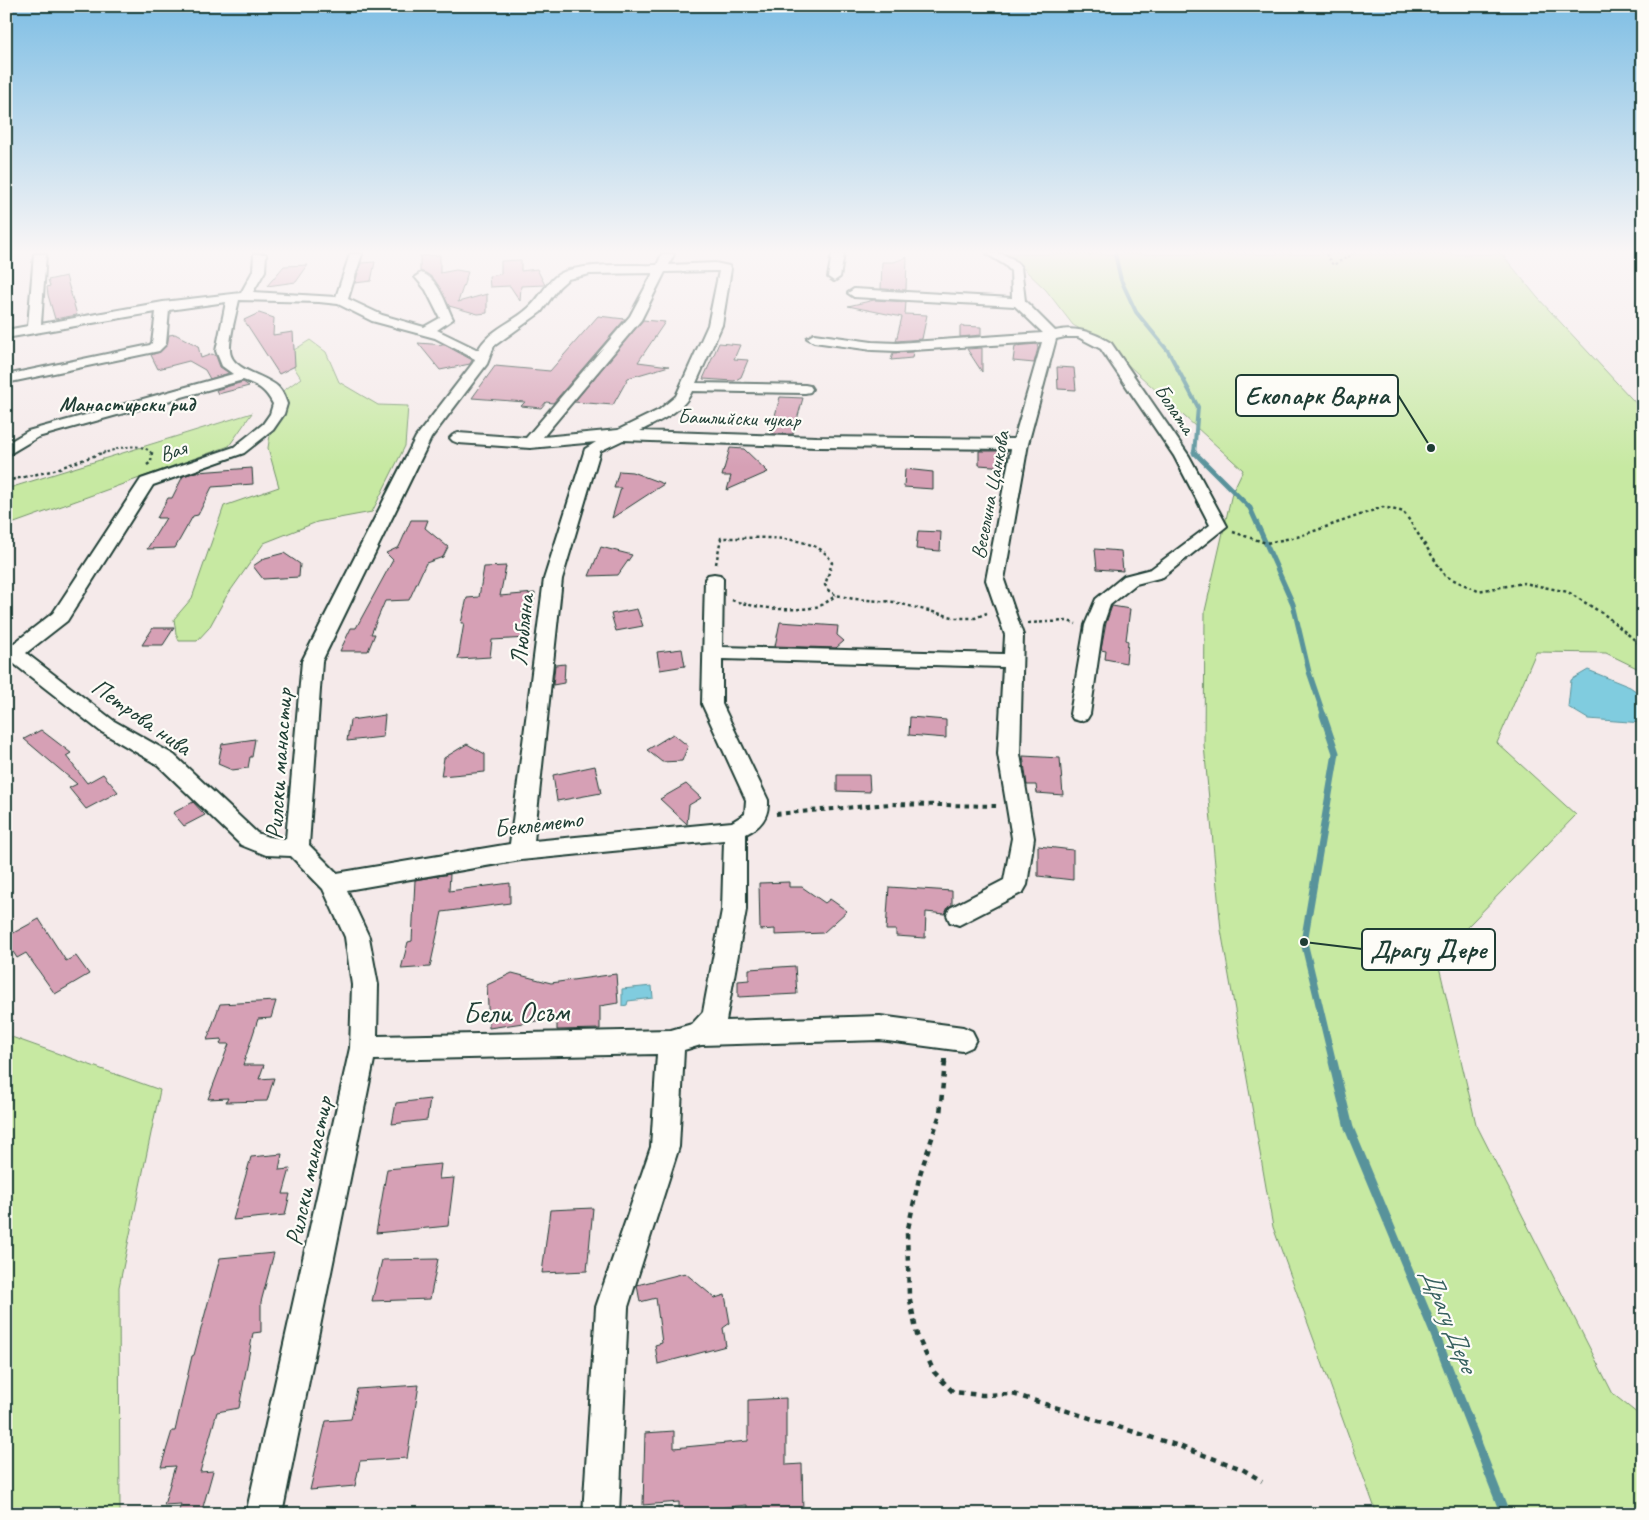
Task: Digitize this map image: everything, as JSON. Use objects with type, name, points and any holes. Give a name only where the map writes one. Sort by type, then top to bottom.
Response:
[{"type":"street","points":[[34,325],[34,329]]},
{"type":"street","points":[[6,334],[57,325]]},
{"type":"street","points":[[6,378],[154,348],[159,344],[161,325]]},
{"type":"street","name":"Вая","points":[[9,655],[60,617],[147,482],[239,450],[268,427],[277,414],[280,404],[274,391],[261,381],[244,374],[227,363],[223,351],[231,325]]},
{"type":"street","points":[[404,325],[440,336],[482,357]]},
{"type":"street","points":[[426,331],[436,325]]},
{"type":"street","name":"Рилски манастир","points":[[264,1514],[363,1048],[365,985],[358,937],[332,883],[296,848],[312,661],[424,437],[480,364],[488,344],[514,325]]},
{"type":"street","points":[[530,443],[629,325]]},
{"type":"street","name":"Любляна","points":[[522,851],[553,578],[593,449],[664,413],[682,398],[715,325]]},
{"type":"street","points":[[814,338],[872,346],[898,347],[1050,337],[1050,333],[1042,325]]},
{"type":"street","name":"Болата","points":[[1050,337],[1060,333],[1078,332],[1094,338],[1106,346],[1187,465],[1210,505],[1218,526]]},
{"type":"street","name":"Веселина Цанкова","points":[[958,915],[1015,885],[1023,838],[1009,754],[1014,635],[995,580],[1020,444],[1050,337]]},
{"type":"street","points":[[6,450],[34,434],[55,427],[244,374]]},
{"type":"street","points":[[686,387],[806,390]]},
{"type":"street","name":"Башлийски чукар","points":[[458,438],[530,443],[618,435],[817,442],[1020,444]]},
{"type":"street","points":[[1080,714],[1092,636],[1102,602],[1130,580],[1157,573],[1218,526]]},
{"type":"street","points":[[701,1033],[715,1016],[734,910],[743,826],[758,810],[757,800],[712,704],[714,579]]},
{"type":"street","points":[[713,653],[1013,661]]},
{"type":"street","name":"Петрова нива","points":[[9,655],[107,726],[166,760],[249,838],[266,846],[296,848]]},
{"type":"street","name":"Беклемето","points":[[332,883],[522,851],[743,826]]},
{"type":"street","points":[[701,1033],[880,1028],[955,1038]]},
{"type":"street","name":"Бели Осъм","points":[[363,1048],[670,1042],[701,1033]]},
{"type":"street","points":[[601,1514],[612,1307],[665,1147],[670,1042]]},
{"type":"path","points":[[6,481],[51,471],[121,448],[145,448],[152,452],[150,462],[139,472],[140,478],[147,482]]},
{"type":"path","points":[[1218,526],[1240,536],[1266,543],[1297,537],[1383,507],[1404,512],[1445,576],[1478,591],[1506,588],[1524,583],[1568,592],[1605,615],[1643,647]]},
{"type":"path","points":[[836,595],[820,606],[784,608],[752,606],[735,602],[722,593],[714,579],[722,538],[792,539],[822,549],[832,562],[825,585],[828,591],[836,595],[854,599],[894,602],[956,618],[975,618],[1004,607]]},
{"type":"path","points":[[1009,622],[1051,623],[1068,621],[1086,628],[1092,636]]},
{"type":"path","points":[[743,826],[781,812],[890,804],[1018,807]]},
{"type":"path","points":[[955,1038],[940,1114],[920,1174],[907,1233],[909,1295],[917,1335],[934,1372],[953,1392],[982,1395],[1014,1394],[1179,1446],[1242,1469],[1262,1481]]},
{"type":"green space","points":[[1073,325],[1563,325],[1643,411],[1643,671],[1606,653],[1536,652],[1497,743],[1576,815],[1437,958],[1476,1124],[1613,1394],[1643,1418],[1643,1514],[1377,1514],[1273,1227],[1221,930],[1204,745],[1205,611],[1232,493],[1243,470],[1102,341]]},
{"type":"green space","points":[[310,340],[326,352],[339,382],[378,405],[408,406],[405,446],[372,512],[317,522],[264,543],[226,597],[209,628],[197,641],[179,641],[174,619],[192,598],[224,506],[279,487],[268,448],[276,396],[301,378],[286,355]]},
{"type":"green space","points":[[252,413],[229,446],[6,526],[6,489]]},
{"type":"green space","points":[[6,1035],[160,1090],[119,1287],[120,1514],[6,1514]]},
{"type":"water","points":[[1588,670],[1630,687],[1643,696],[1643,723],[1588,719],[1568,707],[1571,680]]},
{"type":"water","points":[[652,986],[653,998],[628,1001],[627,1005],[622,1006],[622,989]]},
{"type":"building","points":[[247,325],[274,325],[273,335],[293,332],[295,366],[279,374]]},
{"type":"building","points":[[590,325],[620,325],[553,403],[546,402],[541,408],[521,406],[525,402],[472,398],[495,366],[550,371]]},
{"type":"building","points":[[639,325],[663,325],[638,362],[669,366],[628,378],[613,405],[574,402]]},
{"type":"building","points":[[900,325],[925,325],[922,339],[896,341]]},
{"type":"building","points":[[960,326],[981,327],[981,335],[960,337]]},
{"type":"building","points":[[175,334],[198,346],[201,358],[212,354],[216,356],[220,367],[229,373],[210,379],[205,370],[189,361],[158,369],[151,355],[160,352],[167,345],[169,335]]},
{"type":"building","points":[[418,343],[445,345],[472,360],[470,364],[440,370]]},
{"type":"building","points":[[719,343],[740,345],[734,359],[748,360],[741,377],[734,381],[703,379]]},
{"type":"building","points":[[1037,344],[1038,348],[1034,363],[1013,361],[1015,346]]},
{"type":"building","points":[[982,348],[982,372],[967,349]]},
{"type":"building","points":[[913,352],[912,358],[891,360],[893,353]]},
{"type":"building","points":[[1057,367],[1074,368],[1076,390],[1058,389]]},
{"type":"building","points":[[243,382],[249,386],[218,394],[216,390]]},
{"type":"building","points":[[780,397],[803,398],[793,434],[770,434]]},
{"type":"building","points":[[730,448],[744,449],[768,472],[727,490],[731,476],[722,476]]},
{"type":"building","points":[[979,451],[1007,451],[1006,467],[979,465]]},
{"type":"building","points":[[252,468],[253,484],[212,487],[198,515],[193,516],[175,548],[147,549],[166,518],[157,518],[168,498],[172,498],[183,476],[197,472]]},
{"type":"building","points":[[905,469],[933,472],[933,489],[904,487]]},
{"type":"building","points":[[619,471],[632,472],[664,484],[612,518],[621,488],[614,488]]},
{"type":"building","points":[[411,520],[428,520],[425,528],[448,547],[443,557],[426,563],[409,600],[385,601],[371,634],[375,634],[368,651],[340,651],[351,628],[356,628],[393,560],[386,553],[399,547]]},
{"type":"building","points":[[918,531],[941,532],[940,551],[916,549]]},
{"type":"building","points":[[601,547],[632,555],[618,575],[589,576]]},
{"type":"building","points":[[1095,549],[1121,551],[1123,571],[1097,569]]},
{"type":"building","points":[[284,553],[300,564],[299,577],[263,579],[253,566],[265,558]]},
{"type":"building","points":[[506,566],[500,596],[535,593],[528,638],[492,640],[490,657],[458,659],[464,623],[461,623],[467,598],[479,597],[484,567]]},
{"type":"building","points":[[1112,606],[1130,609],[1126,640],[1128,641],[1126,663],[1105,659],[1106,651],[1101,650],[1106,623]]},
{"type":"building","points":[[637,609],[643,626],[616,631],[611,614]]},
{"type":"building","points":[[780,622],[838,626],[837,635],[844,641],[836,648],[775,646]]},
{"type":"building","points":[[153,628],[174,628],[163,645],[142,645]]},
{"type":"building","points":[[682,649],[685,666],[660,670],[657,652]]},
{"type":"building","points":[[565,664],[564,683],[553,685],[555,665]]},
{"type":"building","points":[[385,715],[383,737],[347,741],[350,720]]},
{"type":"building","points":[[910,717],[946,720],[946,738],[909,735]]},
{"type":"building","points":[[41,730],[71,753],[66,756],[87,783],[103,774],[118,792],[86,809],[69,788],[77,784],[24,739]]},
{"type":"building","points":[[673,734],[688,746],[682,761],[662,762],[647,750]]},
{"type":"building","points":[[255,739],[248,768],[232,770],[218,764],[222,744]]},
{"type":"building","points":[[467,744],[485,754],[485,772],[441,776],[444,758]]},
{"type":"building","points":[[1023,756],[1060,758],[1063,795],[1037,793],[1036,785],[1027,785]]},
{"type":"building","points":[[595,766],[601,793],[557,801],[553,775]]},
{"type":"building","points":[[837,775],[869,775],[870,792],[837,791]]},
{"type":"building","points":[[686,784],[701,798],[689,805],[687,824],[660,799]]},
{"type":"building","points":[[193,802],[205,815],[184,826],[173,813]]},
{"type":"building","points":[[1038,846],[1073,850],[1073,880],[1038,876]]},
{"type":"building","points":[[450,874],[449,891],[510,883],[510,903],[442,912],[430,967],[401,969],[408,942],[412,941],[415,880]]},
{"type":"building","points":[[789,882],[789,887],[802,887],[825,903],[830,899],[847,911],[823,933],[775,935],[775,929],[760,930],[759,883]]},
{"type":"building","points":[[889,887],[952,891],[952,905],[948,907],[945,914],[926,912],[925,938],[896,936],[896,930],[886,930]]},
{"type":"building","points":[[39,919],[66,961],[76,956],[89,974],[55,994],[26,953],[17,958],[6,941],[6,937]]},
{"type":"building","points":[[795,966],[797,994],[738,997],[738,981],[749,980],[749,969]]},
{"type":"building","points":[[512,973],[551,983],[616,974],[618,1003],[600,1006],[600,1029],[557,1030],[557,1018],[489,1028],[487,985]]},
{"type":"building","points":[[276,1001],[271,1018],[258,1019],[243,1065],[264,1065],[259,1079],[274,1078],[267,1101],[226,1102],[228,1098],[208,1099],[229,1044],[220,1044],[222,1039],[207,1040],[220,1004]]},
{"type":"building","points":[[430,1099],[427,1120],[392,1124],[396,1103]]},
{"type":"building","points":[[282,1154],[279,1170],[290,1169],[283,1194],[290,1194],[285,1215],[233,1220],[251,1157]]},
{"type":"building","points":[[441,1164],[439,1179],[454,1178],[448,1226],[376,1233],[387,1169]]},
{"type":"building","points":[[593,1208],[587,1271],[542,1273],[550,1210]]},
{"type":"building","points":[[274,1253],[261,1302],[261,1332],[253,1333],[239,1408],[217,1412],[200,1472],[213,1471],[201,1514],[178,1514],[181,1504],[164,1505],[175,1466],[161,1467],[172,1431],[175,1431],[192,1356],[194,1355],[220,1258]]},
{"type":"building","points":[[438,1259],[430,1299],[372,1301],[382,1260]]},
{"type":"building","points":[[685,1273],[715,1298],[725,1295],[730,1323],[723,1328],[726,1346],[658,1364],[655,1345],[662,1343],[656,1298],[640,1302],[637,1285]]},
{"type":"building","points":[[419,1385],[407,1458],[360,1461],[355,1486],[310,1490],[326,1421],[351,1419],[357,1389]]},
{"type":"building","points":[[786,1398],[786,1465],[802,1464],[803,1514],[747,1514],[747,1505],[679,1512],[679,1502],[643,1505],[645,1433],[674,1431],[674,1448],[748,1441],[748,1400]]},
{"type":"waterway","name":"Драгу Дере","points":[[1147,325],[1168,351],[1198,407],[1194,452]]},
{"type":"waterway","name":"Драгу Дере","points":[[1194,452],[1250,508],[1293,604],[1309,672],[1324,716]]},
{"type":"waterway","name":"Драгу Дере","points":[[1323,715],[1336,753],[1304,942],[1333,1063]]},
{"type":"waterway","name":"Драгу Дере","points":[[1333,1062],[1349,1128],[1434,1332],[1505,1514]]},
{"type":"place","name":"Екопарк Варна","points":[[1431,448]]},
{"type":"place","name":"Драгу Дере","points":[[1304,942]]},
{"type":"district","name":"Манастирски рид","points":[[127,404]]}]
